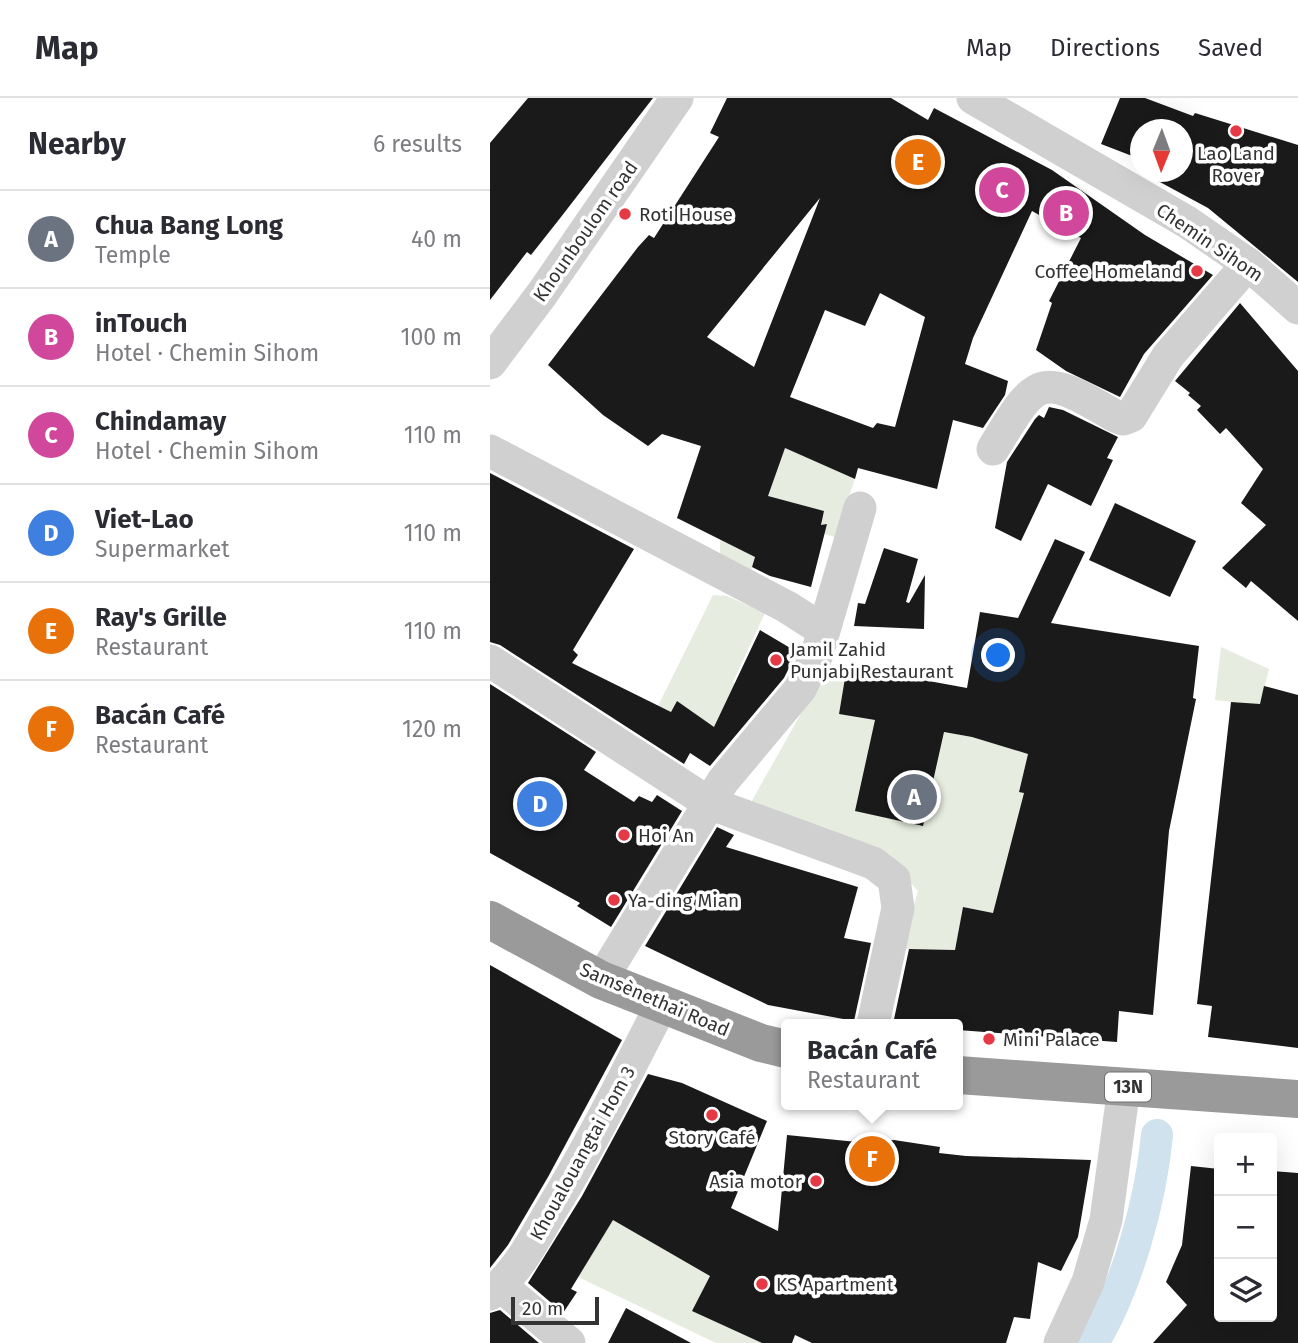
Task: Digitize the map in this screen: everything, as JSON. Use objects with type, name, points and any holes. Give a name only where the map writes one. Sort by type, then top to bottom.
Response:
[{"type":"highway","name":"Samsènethaï Road","points":[[490,920],[601,980],[761,1043],[781,1048]]},
{"type":"highway","name":"13N","points":[[963,1076],[1298,1099]]},
{"type":"street","name":"Khounboulom road","points":[[490,363],[541,295],[677,98]]},
{"type":"street","name":"Chemin Sihom","points":[[973,98],[1186,222],[1248,264],[1298,308]]},
{"type":"street","points":[[993,449],[1029,393],[1043,387],[1064,388],[1115,416],[1123,419],[1131,416],[1173,348],[1248,264]]},
{"type":"street","points":[[490,452],[787,607],[823,630]]},
{"type":"street","points":[[601,980],[723,781],[800,689],[817,654],[860,508]]},
{"type":"street","points":[[490,661],[709,803],[873,863],[894,879],[898,908],[874,1019]]},
{"type":"street","name":"Khoualouangtai Hom 3","points":[[495,1290],[532,1243],[581,1161],[662,1004]]},
{"type":"street","points":[[1060,1343],[1088,1283],[1107,1220],[1124,1087]]},
{"type":"street","points":[[495,1290],[569,1343]]},
{"type":"shaded area","points":[[785,448],[855,479],[835,537],[824,534],[827,525],[821,525],[824,511],[785,501],[768,508],[751,571],[720,557],[720,539]]},
{"type":"shaded area","points":[[713,595],[727,596],[765,613],[733,682],[736,685],[710,736],[677,701],[671,712],[658,706]]},
{"type":"shaded area","points":[[1221,647],[1269,669],[1251,741],[1243,703],[1215,700]]},
{"type":"shaded area","points":[[829,664],[847,666],[839,714],[972,737],[1028,754],[1019,791],[1049,801],[1022,919],[963,907],[955,950],[901,949],[918,891],[892,862],[750,804]]},
{"type":"shaded area","points":[[631,1187],[711,1273],[693,1311],[762,1343],[716,1343],[578,1277]]},
{"type":"building","points":[[528,98],[653,98],[531,255],[527,252],[490,300],[490,143]]},
{"type":"building","points":[[727,98],[891,98],[928,120],[934,108],[1052,170],[1145,235],[1213,275],[1144,354],[1120,397],[1066,371],[1036,350],[1052,303],[1049,301],[1081,238],[1032,211],[973,338],[965,364],[1008,381],[1005,395],[983,428],[953,420],[937,489],[858,468],[855,479],[785,448],[768,496],[824,511],[821,525],[827,524],[811,587],[770,576],[752,567],[755,557],[677,518],[701,446],[662,434],[648,446],[603,415],[548,365],[638,247],[649,235],[654,238],[719,137],[710,133]],"holes":[[[820,198],[754,367],[707,337]],[[880,293],[925,317],[895,427],[877,423],[873,428],[790,397],[825,310],[865,326]]]},
{"type":"building","points":[[1120,98],[1145,98],[1193,116],[1195,113],[1298,145],[1298,282],[1208,208],[1160,182],[1193,182],[1193,119],[1130,119],[1130,155],[1101,144]]},
{"type":"building","points":[[1240,303],[1298,371],[1298,621],[1251,581],[1246,588],[1222,568],[1266,525],[1241,503],[1263,469],[1226,428],[1220,434],[1197,410],[1201,406],[1188,395],[1190,393],[1175,381]]},
{"type":"building","points":[[1049,407],[1063,410],[1118,437],[1107,458],[1113,460],[1091,506],[1048,484],[1021,541],[995,528],[1007,462],[1035,419],[1039,415],[1044,418]]},
{"type":"building","points":[[490,473],[634,549],[573,650],[578,655],[572,663],[671,712],[677,701],[714,727],[760,630],[797,652],[784,678],[710,766],[690,753],[684,764],[500,645],[490,642]]},
{"type":"building","points":[[1115,503],[1196,541],[1170,597],[1089,560]]},
{"type":"building","points":[[1055,539],[1085,552],[1051,623],[1199,646],[1193,698],[1196,699],[1169,831],[1153,1015],[1119,1011],[1117,1042],[963,1030],[963,1019],[894,1019],[909,949],[955,950],[963,907],[993,913],[1024,793],[1019,792],[1028,754],[972,737],[944,732],[923,826],[855,811],[875,720],[839,714],[847,666],[967,688],[980,612],[1018,618]]},
{"type":"building","points":[[884,548],[918,559],[906,602],[909,603],[925,575],[924,629],[854,626],[858,603],[865,604]]},
{"type":"building","points":[[490,684],[596,752],[584,770],[634,802],[639,796],[652,802],[657,795],[682,811],[611,927],[577,906],[580,903],[490,853]]},
{"type":"building","points":[[1264,686],[1298,695],[1298,1048],[1208,1037],[1212,1006],[1197,1004],[1231,702],[1260,704]]},
{"type":"building","points":[[717,827],[734,835],[726,847],[858,887],[844,938],[871,943],[854,1019],[768,1005],[645,946]]},
{"type":"building","points":[[490,965],[622,1040],[548,1177],[508,1245],[490,1268]]},
{"type":"building","points":[[648,1074],[682,1083],[767,1121],[731,1208],[778,1231],[787,1135],[867,1143],[894,1140],[940,1147],[939,1153],[966,1156],[1091,1160],[1078,1237],[1061,1271],[1038,1262],[1030,1319],[1014,1317],[1006,1343],[812,1343],[795,1335],[792,1343],[762,1343],[692,1311],[710,1276],[613,1220],[571,1289],[577,1292],[563,1313],[528,1283],[582,1196]]},
{"type":"building","points":[[1191,1166],[1214,1168],[1214,1322],[1277,1322],[1277,1171],[1298,1173],[1298,1343],[1153,1343],[1187,1305],[1166,1282],[1182,1245]]},
{"type":"building","points":[[626,1308],[691,1343],[608,1343]]},
{"type":"building","points":[[500,1310],[539,1343],[490,1343],[490,1313]]},
{"type":"waterway","points":[[1093,1343],[1117,1296],[1136,1242],[1149,1187],[1157,1135]]},
{"type":"place","name":"Lao Land Rover","points":[[1236,131]]},
{"type":"place","name":"Ray's Grille","points":[[918,162]]},
{"type":"place","name":"Chindamay","points":[[1002,190]]},
{"type":"place","name":"inTouch","points":[[1066,213]]},
{"type":"place","name":"Roti House","points":[[625,214]]},
{"type":"place","name":"Coffee Homeland","points":[[1197,271]]},
{"type":"place","name":"Jamil Zahid Punjabi Restaurant","points":[[776,660]]},
{"type":"place","name":"Chua Bang Long","points":[[914,797]]},
{"type":"place","name":"Viet-Lao","points":[[540,804]]},
{"type":"place","name":"Hoi An","points":[[624,835]]},
{"type":"place","name":"Ya-ding Mian","points":[[614,900]]},
{"type":"place","name":"Mini Palace","points":[[989,1039]]},
{"type":"place","name":"Story Café","points":[[712,1115]]},
{"type":"place","name":"Bacán Café","points":[[872,1159]]},
{"type":"place","name":"Asia motor","points":[[816,1181]]},
{"type":"place","name":"KS Apartment","points":[[762,1284]]}]
